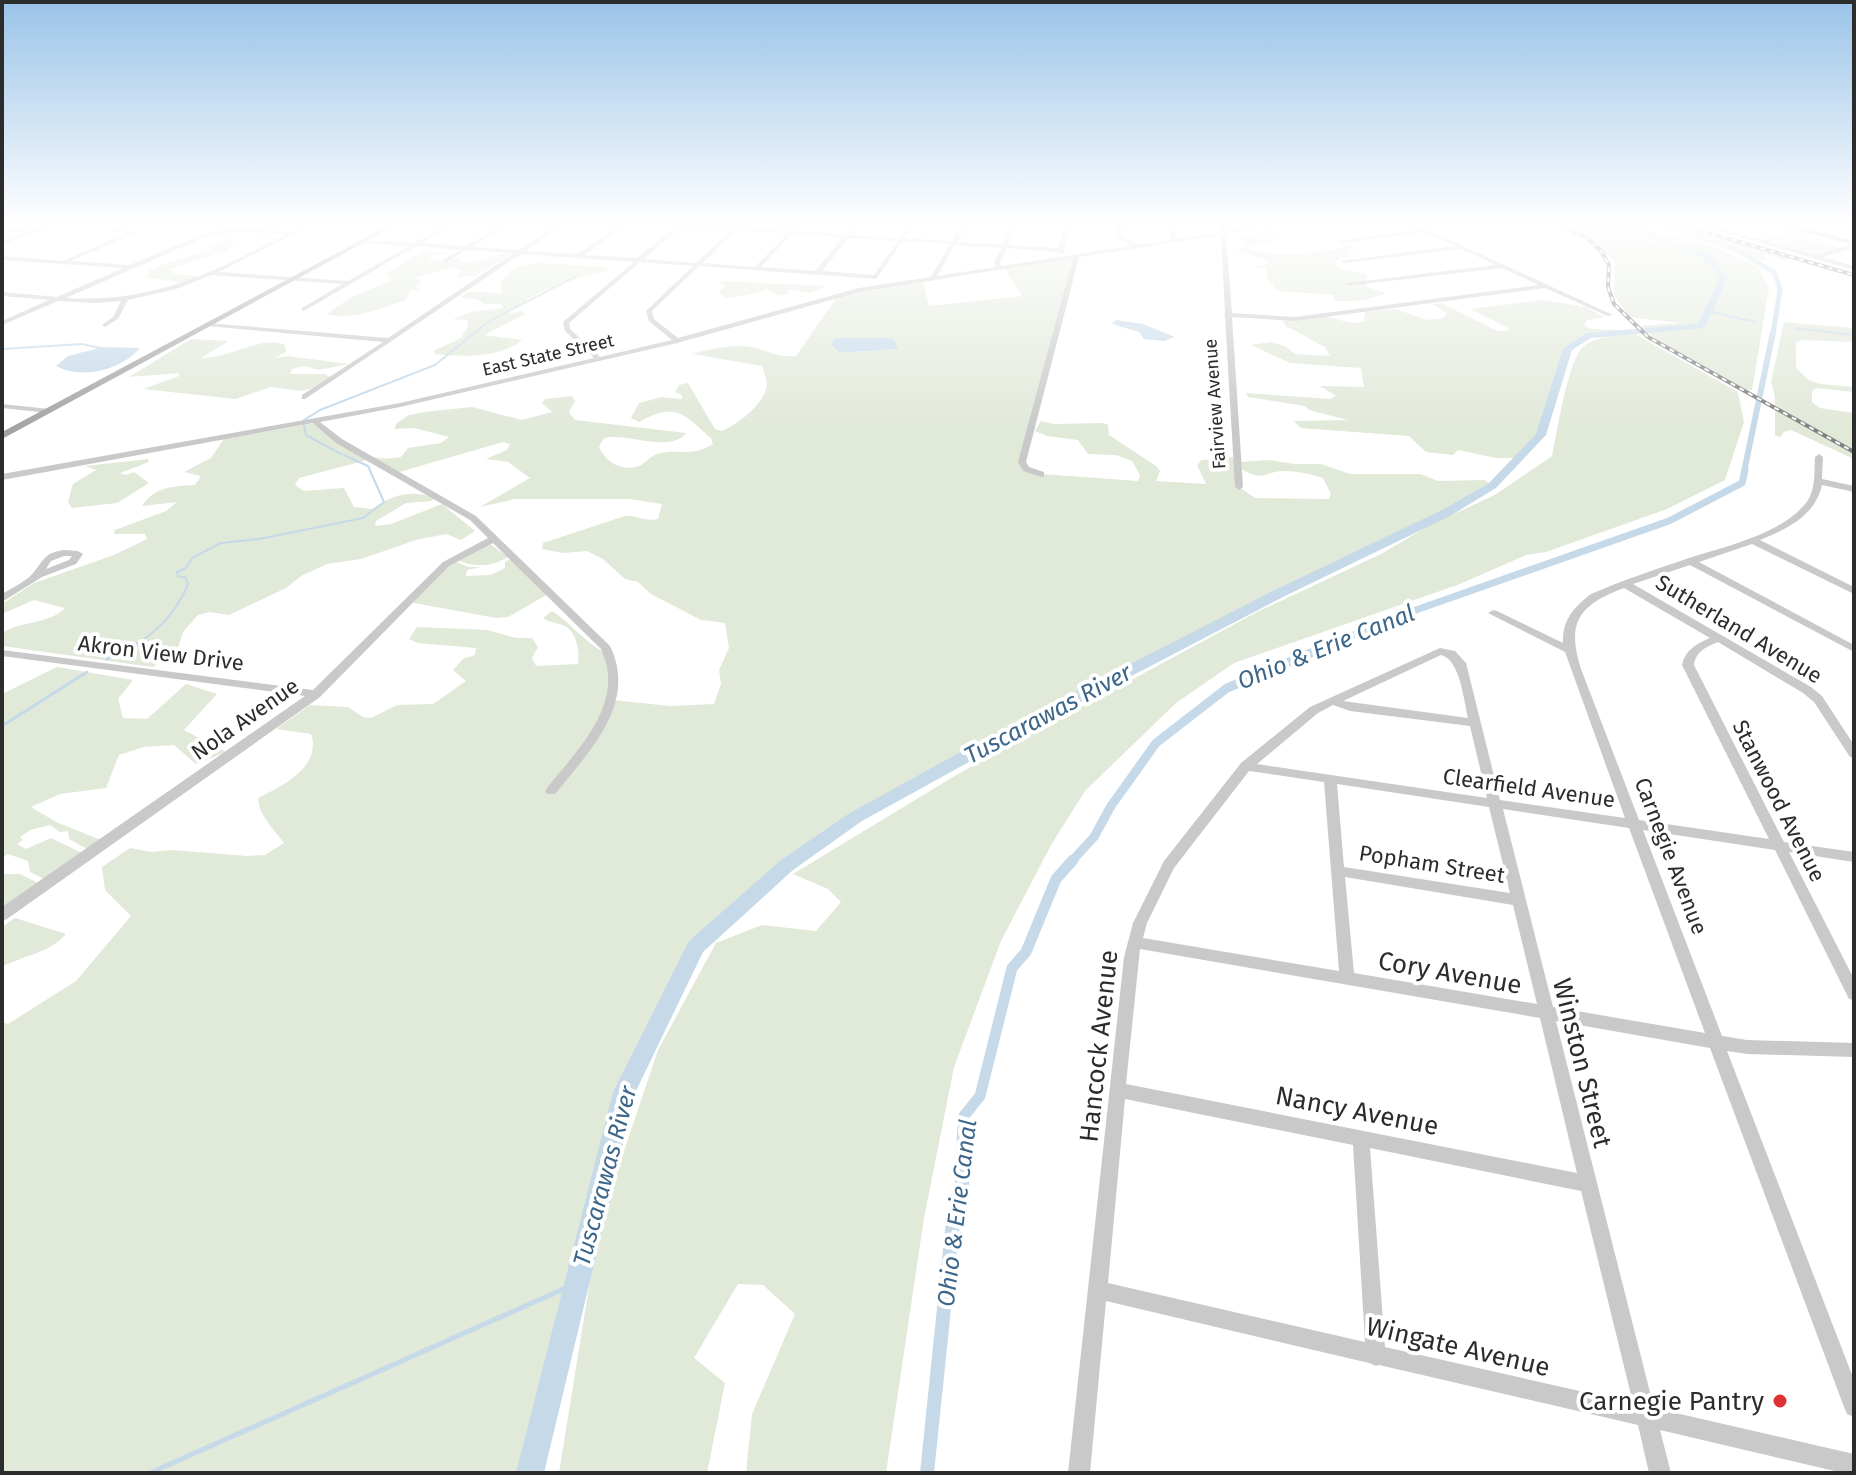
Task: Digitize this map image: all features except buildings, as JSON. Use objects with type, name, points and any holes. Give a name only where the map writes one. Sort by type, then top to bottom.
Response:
[{"type":"main road","points":[[2,436],[268,292]]},
{"type":"street","points":[[2,323],[76,292]]},
{"type":"street","points":[[2,294],[125,299],[158,292]]},
{"type":"street","points":[[304,309],[334,292]]},
{"type":"street","points":[[305,397],[461,292]]},
{"type":"street","points":[[599,359],[567,330],[566,322],[601,292]]},
{"type":"street","points":[[670,292],[648,313],[651,320],[677,341]]},
{"type":"street","name":"East State Street","points":[[2,477],[400,405],[677,341],[858,292]]},
{"type":"street","points":[[1041,474],[1026,469],[1022,462],[1064,292]]},
{"type":"street","name":"Fairview Avenue","points":[[1226,292],[1239,487]]},
{"type":"street","points":[[1227,315],[1290,319],[1500,292]]},
{"type":"street","points":[[1558,292],[1610,315]]},
{"type":"street","points":[[105,325],[116,318],[125,299]]},
{"type":"street","points":[[208,324],[389,340]]},
{"type":"street","points":[[2,406],[49,411]]},
{"type":"street","points":[[316,420],[339,441],[459,508],[495,538],[601,641],[613,665],[611,700],[604,719],[586,748],[551,791]]},
{"type":"street","points":[[1493,613],[1568,649],[1569,626],[1581,606],[1604,591],[1752,540],[1782,528],[1803,514],[1816,492],[1819,457]]},
{"type":"street","points":[[1817,481],[1854,489]]},
{"type":"street","name":"Nola Avenue","points":[[2,915],[316,694],[446,564],[495,538]]},
{"type":"street","points":[[1752,540],[1854,591]]},
{"type":"street","points":[[1689,561],[1854,649]]},
{"type":"street","points":[[2,599],[38,575]]},
{"type":"street","name":"Sutherland Avenue","points":[[1625,584],[1814,695],[1854,754]]},
{"type":"street","name":"Stanwood Avenue","points":[[1719,638],[1696,648],[1689,657],[1688,665],[1854,994]]},
{"type":"street","name":"Carnegie Avenue","points":[[1568,649],[1854,1407]]},
{"type":"street","name":"Hancock Avenue","points":[[1079,1473],[1134,942],[1173,857],[1245,766],[1308,714],[1435,652],[1451,653],[1460,663]]},
{"type":"street","name":"Akron View Drive","points":[[2,653],[316,694]]},
{"type":"street","name":"Winston Street","points":[[1460,663],[1660,1473]]},
{"type":"street","points":[[1332,701],[1350,707],[1475,723]]},
{"type":"street","name":"Clearfield Avenue","points":[[1245,766],[1854,857]]},
{"type":"street","points":[[1330,779],[1347,979]]},
{"type":"street","name":"Popham Street","points":[[1338,871],[1518,900]]},
{"type":"street","name":"Cory Avenue","points":[[1134,942],[1747,1047],[1854,1050]]},
{"type":"street","name":"Nancy Avenue","points":[[1118,1090],[1586,1183]]},
{"type":"street","points":[[1361,1138],[1376,1356]]},
{"type":"street","name":"Wingate Avenue","points":[[1098,1290],[1854,1465]]},
{"type":"green space","points":[[364,292],[410,292],[406,300],[377,310],[347,316],[327,314]]},
{"type":"green space","points":[[467,292],[542,292],[508,314],[522,311],[525,314],[484,335],[522,340],[503,350],[480,355],[434,354],[435,350],[461,338],[468,327],[467,320],[453,319],[471,312],[503,308],[501,304],[484,304],[461,297]]},
{"type":"green space","points":[[719,292],[759,292],[726,298]]},
{"type":"green space","points":[[772,292],[789,292],[789,293],[779,296]]},
{"type":"green space","points":[[865,292],[926,292],[929,306],[1022,296],[1019,292],[1067,292],[1022,464],[1041,474],[1138,481],[1140,475],[1132,461],[1116,455],[1088,454],[1078,440],[1047,436],[1035,431],[1041,421],[1108,425],[1109,435],[1156,466],[1160,471],[1156,481],[1206,484],[1197,465],[1202,460],[1237,457],[1239,487],[1255,498],[1329,499],[1331,494],[1323,478],[1289,471],[1260,476],[1242,469],[1241,462],[1268,460],[1321,464],[1350,474],[1420,474],[1438,481],[1485,480],[1492,486],[1001,737],[856,817],[787,865],[696,947],[624,1092],[530,1473],[2,1473],[2,1022],[8,1024],[76,981],[131,916],[105,890],[102,867],[130,848],[151,852],[173,850],[247,856],[265,855],[284,843],[264,816],[258,798],[298,774],[311,756],[313,745],[311,734],[276,729],[310,705],[348,707],[363,717],[371,718],[397,705],[433,704],[466,681],[453,670],[463,659],[475,655],[476,648],[418,643],[409,639],[417,627],[487,630],[516,638],[532,638],[538,647],[532,658],[536,666],[578,664],[577,644],[571,631],[543,618],[552,611],[594,646],[610,655],[612,700],[670,706],[714,704],[721,684],[719,670],[729,648],[725,623],[701,620],[651,594],[638,582],[625,579],[603,559],[587,551],[563,553],[542,549],[543,543],[625,516],[658,519],[662,504],[630,499],[515,499],[480,507],[530,478],[508,462],[486,459],[507,450],[510,444],[503,442],[396,473],[371,459],[299,478],[295,485],[304,491],[344,488],[354,507],[372,509],[395,497],[409,494],[434,497],[432,501],[406,503],[376,521],[375,526],[391,524],[442,504],[475,531],[461,540],[446,534],[416,540],[361,559],[327,564],[229,615],[210,612],[198,615],[183,632],[178,648],[153,667],[2,646],[2,633],[52,617],[65,608],[34,600],[2,614],[2,604],[34,583],[114,555],[147,539],[145,534],[114,534],[115,530],[166,511],[177,502],[142,506],[159,491],[195,485],[201,476],[184,472],[211,458],[224,439],[316,423],[365,455],[401,457],[408,448],[441,443],[449,437],[414,428],[394,429],[409,415],[472,407],[522,420],[552,412],[542,403],[545,399],[572,396],[575,401],[569,412],[575,420],[686,433],[670,442],[604,438],[599,447],[606,458],[622,467],[635,467],[657,454],[698,451],[713,444],[711,438],[693,422],[678,413],[662,412],[639,422],[631,418],[639,403],[661,397],[682,399],[682,395],[675,392],[679,385],[688,383],[715,429],[722,431],[749,413],[761,400],[767,383],[762,366],[692,354],[744,346],[796,356],[837,297]],"holes":[[[835,338],[878,338],[898,349],[841,353]]]},
{"type":"green space","points":[[1289,292],[1386,293],[1355,301],[1335,301],[1333,295]]},
{"type":"green space","points":[[1614,292],[1768,292],[1752,390],[1746,390],[1677,354],[1638,326],[1680,323],[1629,317]]},
{"type":"green space","points":[[1542,300],[1586,307],[1604,317],[1587,320],[1584,325],[1591,329],[1638,331],[1589,335],[1568,349],[1541,435],[1519,458],[1496,458],[1458,450],[1453,455],[1426,452],[1409,436],[1301,428],[1294,421],[1348,420],[1309,410],[1305,406],[1248,397],[1246,393],[1330,399],[1336,396],[1320,386],[1364,387],[1361,368],[1290,363],[1251,345],[1271,342],[1285,346],[1295,354],[1330,356],[1325,347],[1286,327],[1283,321],[1325,317],[1359,323],[1364,321],[1365,312],[1396,309],[1427,320],[1444,318],[1447,313],[1432,304],[1441,303],[1497,331],[1508,331],[1509,328],[1470,309]]},
{"type":"green space","points":[[1784,322],[1854,328],[1854,342],[1802,340],[1796,343],[1796,368],[1809,380],[1821,384],[1854,387],[1854,392],[1816,388],[1812,391],[1812,402],[1820,408],[1854,413],[1854,459],[1791,430],[1780,437],[1775,435],[1775,397],[1771,382]]},
{"type":"green space","points":[[1635,334],[1738,392],[1744,422],[1725,480],[1667,509],[1546,552],[1526,555],[1460,584],[1234,663],[1176,703],[1085,791],[1051,845],[1001,941],[954,1067],[924,1218],[886,1473],[746,1473],[752,1414],[795,1314],[763,1285],[738,1284],[694,1358],[725,1383],[707,1473],[559,1473],[599,1225],[658,1050],[716,943],[762,925],[816,931],[841,902],[828,889],[793,874],[958,774],[1257,612],[1381,554],[1430,525],[1495,495],[1552,456],[1567,383],[1582,348],[1600,338]]},
{"type":"green space","points":[[191,339],[229,341],[201,358],[277,342],[285,345],[286,352],[275,358],[288,356],[349,364],[319,370],[304,366],[292,369],[290,374],[325,374],[330,377],[312,388],[301,391],[271,387],[235,399],[143,389],[179,376],[179,373],[129,377]]},
{"type":"green space","points":[[148,459],[149,462],[120,473],[126,475],[134,472],[149,483],[117,503],[72,508],[68,502],[73,484],[96,470],[85,466]]},
{"type":"green space","points":[[490,544],[508,557],[482,565],[456,559]]},
{"type":"green space","points":[[510,559],[548,594],[508,617],[496,618],[414,603],[414,599],[453,561],[469,567],[481,567],[467,570],[466,576],[491,575],[505,568],[505,562]]},
{"type":"green space","points":[[57,667],[133,680],[118,699],[123,718],[147,719],[186,684],[217,694],[184,730],[226,752],[196,764],[174,745],[144,747],[119,755],[106,788],[60,794],[31,807],[56,822],[101,840],[87,849],[69,839],[68,831],[60,832],[50,825],[30,830],[20,837],[23,840],[17,844],[26,849],[51,838],[82,853],[46,880],[30,872],[28,861],[8,854],[2,858],[2,694]]},
{"type":"green space","points":[[2,874],[20,874],[40,884],[2,911]]},
{"type":"green space","points":[[15,918],[66,934],[45,950],[2,967],[2,927]]},
{"type":"water","points":[[1116,320],[1143,324],[1175,337],[1164,341],[1144,339],[1139,332],[1112,324]]},
{"type":"water","points":[[835,338],[887,338],[894,340],[898,349],[840,353],[831,344]]},
{"type":"water","points":[[103,347],[140,348],[123,362],[101,370],[78,372],[56,366],[68,356]]},
{"type":"waterway","points":[[304,420],[320,410],[435,365],[489,321],[546,292]]},
{"type":"waterway","name":"Tuscarawas River","points":[[530,1473],[624,1092],[696,947],[787,865],[856,817],[1001,737],[1282,592],[1446,513],[1492,486],[1541,435],[1568,349],[1589,335],[1701,326],[1717,292]]},
{"type":"waterway","name":"Ohio & Erie Canal","points":[[1773,334],[1780,292]]},
{"type":"waterway","points":[[1707,311],[1756,322]]},
{"type":"waterway","points":[[1796,328],[1854,335]]},
{"type":"waterway","name":"Ohio & Erie Canal","points":[[1744,472],[1773,332]]},
{"type":"waterway","points":[[2,349],[82,344],[100,348]]},
{"type":"waterway","points":[[304,425],[306,435],[341,454]]},
{"type":"waterway","points":[[138,643],[153,633],[179,603],[188,584],[186,578],[178,576],[177,572],[186,568],[192,558],[221,543],[259,539],[363,518],[384,502],[368,466],[344,455]]},
{"type":"waterway","name":"Ohio & Erie Canal","points":[[1330,645],[1396,617],[1669,521],[1742,483],[1745,470]]},
{"type":"waterway","points":[[107,659],[138,643]]},
{"type":"waterway","name":"Ohio & Erie Canal","points":[[1071,862],[1094,837],[1111,806],[1156,743],[1227,688],[1335,643]]},
{"type":"waterway","points":[[2,726],[87,672]]},
{"type":"waterway","name":"Ohio & Erie Canal","points":[[963,1134],[964,1116],[980,1096],[1012,968],[1026,952],[1056,879],[1073,860]]},
{"type":"waterway","name":"Ohio & Erie Canal","points":[[927,1473],[953,1221],[962,1187],[964,1132]]},
{"type":"waterway","points":[[150,1473],[577,1283]]},
{"type":"railway","points":[[1610,292],[1614,304],[1648,337],[1854,452]]},
{"type":"place","name":"Carnegie Pantry","points":[[1780,1401]]}]
